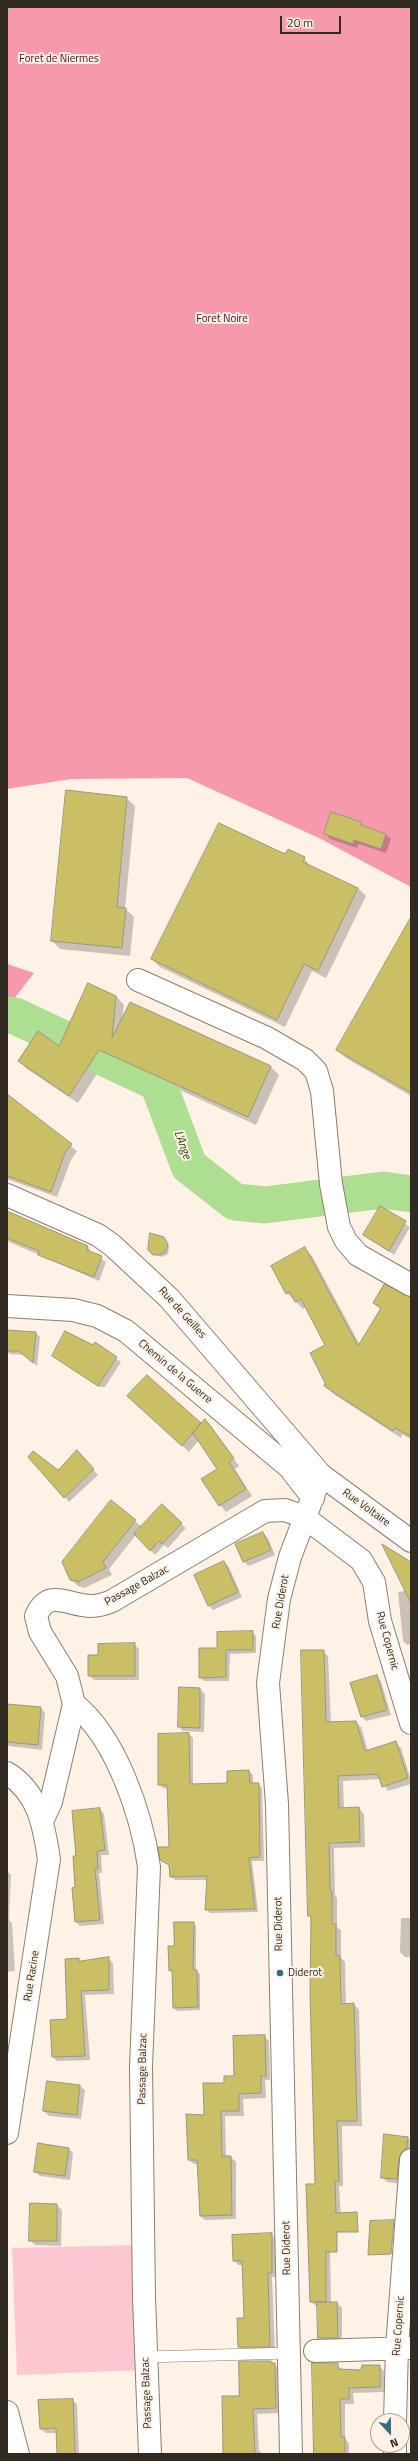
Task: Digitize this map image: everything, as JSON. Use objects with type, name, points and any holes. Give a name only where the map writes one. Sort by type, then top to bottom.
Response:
[{"type":"street","points":[[138,980],[267,1038],[305,1060],[316,1071],[322,1091],[331,1184],[339,1227],[346,1241],[358,1255],[411,1285]]},
{"type":"street","name":"Rue de Geilles","points":[[7,1195],[98,1235],[142,1271],[174,1304],[321,1475]]},
{"type":"street","name":"Chemin de la Guerre","points":[[7,1306],[73,1310],[97,1316],[126,1332],[289,1467],[308,1508]]},
{"type":"street","name":"Rue Diderot","points":[[291,2454],[277,1804],[268,1683],[279,1599],[290,1557],[321,1475]]},
{"type":"street","name":"Rue Voltaire","points":[[321,1475],[411,1541]]},
{"type":"street","name":"Passage Balzac","points":[[42,1819],[51,1802],[74,1704],[67,1676],[40,1632],[36,1616],[43,1605],[56,1599],[89,1606],[101,1606],[265,1511],[308,1508]]},
{"type":"street","name":"Rue Copernic","points":[[308,1508],[360,1560],[374,1582],[380,1621],[411,1723]]},
{"type":"street","name":"Passage Balzac","points":[[74,1704],[90,1716],[127,1781],[146,1842],[149,1867],[141,2067],[146,2357],[150,2454]]},
{"type":"street","name":"Rue Racine","points":[[7,1773],[29,1794],[42,1819],[49,1859],[7,2133]]},
{"type":"street","name":"Rue Copernic","points":[[396,2413],[404,2348],[411,2160]]},
{"type":"street","points":[[315,2352],[404,2348]]},
{"type":"street","points":[[7,2412],[18,2454]]},
{"type":"lane","points":[[146,2357],[289,2353]]},
{"type":"shaded area","points":[[140,2245],[144,2370],[17,2375],[12,2248]]},
{"type":"green space","name":"Foret Noire","points":[[7,7],[411,7],[411,887],[319,838],[187,778],[71,779],[7,789]]},
{"type":"green space","points":[[7,964],[34,973],[7,1008]]},
{"type":"building","points":[[66,790],[127,797],[117,907],[126,908],[122,948],[51,941]]},
{"type":"building","points":[[331,812],[361,822],[361,825],[386,834],[381,849],[354,840],[353,844],[324,834]]},
{"type":"building","points":[[219,823],[285,854],[288,849],[305,857],[303,862],[358,888],[318,971],[304,964],[277,1020],[151,959]]},
{"type":"building","points":[[411,917],[411,1093],[336,1050]]},
{"type":"building","points":[[88,983],[116,996],[112,1038],[130,1002],[271,1066],[248,1117],[99,1050],[69,1096],[18,1061],[38,1031],[59,1046]]},
{"type":"building","points":[[7,1094],[72,1144],[65,1153],[51,1192],[7,1176]]},
{"type":"building","points":[[380,1206],[406,1221],[389,1251],[363,1235]]},
{"type":"building","points":[[7,1211],[88,1246],[87,1250],[102,1256],[94,1277],[38,1255],[39,1251],[7,1238]]},
{"type":"building","points":[[150,1233],[164,1237],[168,1244],[166,1251],[160,1255],[153,1255],[148,1250]]},
{"type":"building","points":[[305,1247],[358,1346],[381,1308],[373,1303],[384,1284],[411,1297],[411,1437],[395,1428],[393,1431],[324,1386],[325,1383],[310,1353],[325,1345],[301,1299],[295,1302],[290,1292],[286,1294],[271,1266]]},
{"type":"building","points":[[7,1330],[36,1332],[33,1363],[19,1351],[7,1351]]},
{"type":"building","points":[[65,1331],[93,1345],[95,1342],[117,1357],[98,1386],[52,1356]]},
{"type":"building","points":[[147,1375],[201,1423],[182,1446],[127,1396]]},
{"type":"building","points":[[205,1419],[234,1458],[229,1462],[246,1489],[219,1506],[201,1479],[217,1469],[193,1433]]},
{"type":"building","points":[[77,1450],[94,1469],[64,1498],[28,1457],[33,1451],[58,1470]]},
{"type":"building","points":[[111,1500],[136,1520],[103,1562],[106,1568],[78,1582],[70,1580],[62,1562]]},
{"type":"building","points":[[162,1504],[182,1523],[162,1544],[159,1541],[150,1551],[134,1534]]},
{"type":"building","points":[[263,1532],[271,1550],[243,1562],[235,1544]]},
{"type":"building","points":[[382,1544],[411,1562],[411,1603]]},
{"type":"building","points":[[224,1561],[238,1592],[208,1606],[194,1575]]},
{"type":"building","points":[[253,1631],[253,1650],[226,1650],[226,1677],[199,1678],[199,1648],[217,1648],[217,1632]]},
{"type":"building","points":[[135,1643],[135,1676],[88,1676],[88,1655],[98,1655],[98,1644]]},
{"type":"building","points":[[301,1650],[324,1650],[326,1722],[356,1721],[365,1751],[396,1741],[408,1778],[382,1787],[378,1774],[338,1776],[339,1808],[359,1807],[360,1842],[329,1843],[330,1891],[332,1891],[332,1924],[336,1924],[336,1955],[340,1956],[341,2004],[354,2003],[357,2121],[337,2121],[339,2181],[335,2181],[336,2213],[357,2212],[358,2232],[337,2232],[337,2252],[326,2252],[326,2302],[310,2302],[306,2184],[315,2184],[310,1993],[311,1916],[308,1916]]},
{"type":"building","points":[[377,1675],[387,1710],[361,1717],[350,1683]]},
{"type":"building","points":[[179,1687],[200,1688],[200,1728],[178,1727]]},
{"type":"building","points":[[7,1704],[41,1707],[38,1745],[7,1742]]},
{"type":"building","points":[[189,1733],[190,1784],[227,1783],[227,1771],[249,1770],[250,1783],[259,1783],[260,1857],[249,1858],[255,1909],[205,1910],[207,1876],[170,1877],[169,1865],[160,1860],[158,1847],[169,1847],[167,1785],[158,1785],[158,1734]]},
{"type":"building","points":[[100,1808],[105,1850],[97,1851],[98,1869],[95,1869],[100,1920],[75,1922],[72,1888],[75,1887],[73,1856],[76,1856],[72,1811]]},
{"type":"building","points":[[174,1922],[194,1922],[193,1970],[197,1970],[198,2007],[173,2008],[172,1970],[169,1971],[168,1946],[174,1946]]},
{"type":"building","points":[[109,1957],[109,1990],[81,1991],[85,2056],[52,2057],[50,2020],[67,2019],[65,1959],[79,1958],[79,1961]]},
{"type":"building","points":[[265,2035],[266,2076],[261,2076],[261,2093],[239,2094],[239,2111],[221,2111],[222,2156],[231,2156],[232,2215],[200,2216],[197,2160],[188,2160],[186,2114],[204,2115],[203,2083],[224,2083],[224,2076],[234,2076],[233,2036]]},
{"type":"building","points":[[47,2081],[80,2085],[77,2115],[43,2111]]},
{"type":"building","points":[[384,2134],[408,2137],[407,2148],[401,2153],[399,2159],[397,2179],[381,2178]]},
{"type":"building","points":[[38,2143],[69,2148],[65,2176],[34,2172]]},
{"type":"building","points":[[30,2203],[57,2204],[57,2241],[29,2241]]},
{"type":"building","points":[[394,2220],[391,2254],[368,2255],[370,2221]]},
{"type":"building","points":[[272,2233],[272,2273],[268,2273],[270,2347],[238,2347],[237,2318],[244,2318],[242,2261],[233,2261],[232,2235]]},
{"type":"building","points":[[317,2302],[337,2302],[338,2338],[318,2338]]},
{"type":"building","points":[[239,2361],[271,2361],[271,2363],[275,2363],[276,2408],[253,2409],[255,2454],[223,2454],[222,2396],[239,2396]]},
{"type":"building","points":[[312,2363],[338,2363],[338,2369],[361,2370],[362,2365],[380,2365],[380,2387],[349,2388],[349,2399],[340,2399],[341,2437],[345,2437],[345,2454],[314,2454]]},
{"type":"building","points":[[73,2399],[75,2454],[57,2454],[56,2428],[40,2429],[38,2400]]},
{"type":"waterway","name":"L'Ange","points":[[7,1015],[15,1016],[158,1083],[189,1166],[235,1202],[265,1205],[383,1190],[411,1194]]},
{"type":"place","name":"Diderot","points":[[280,1973]]},
{"type":"park label","name":"Foret de Niermes","points":[[59,59]]}]
